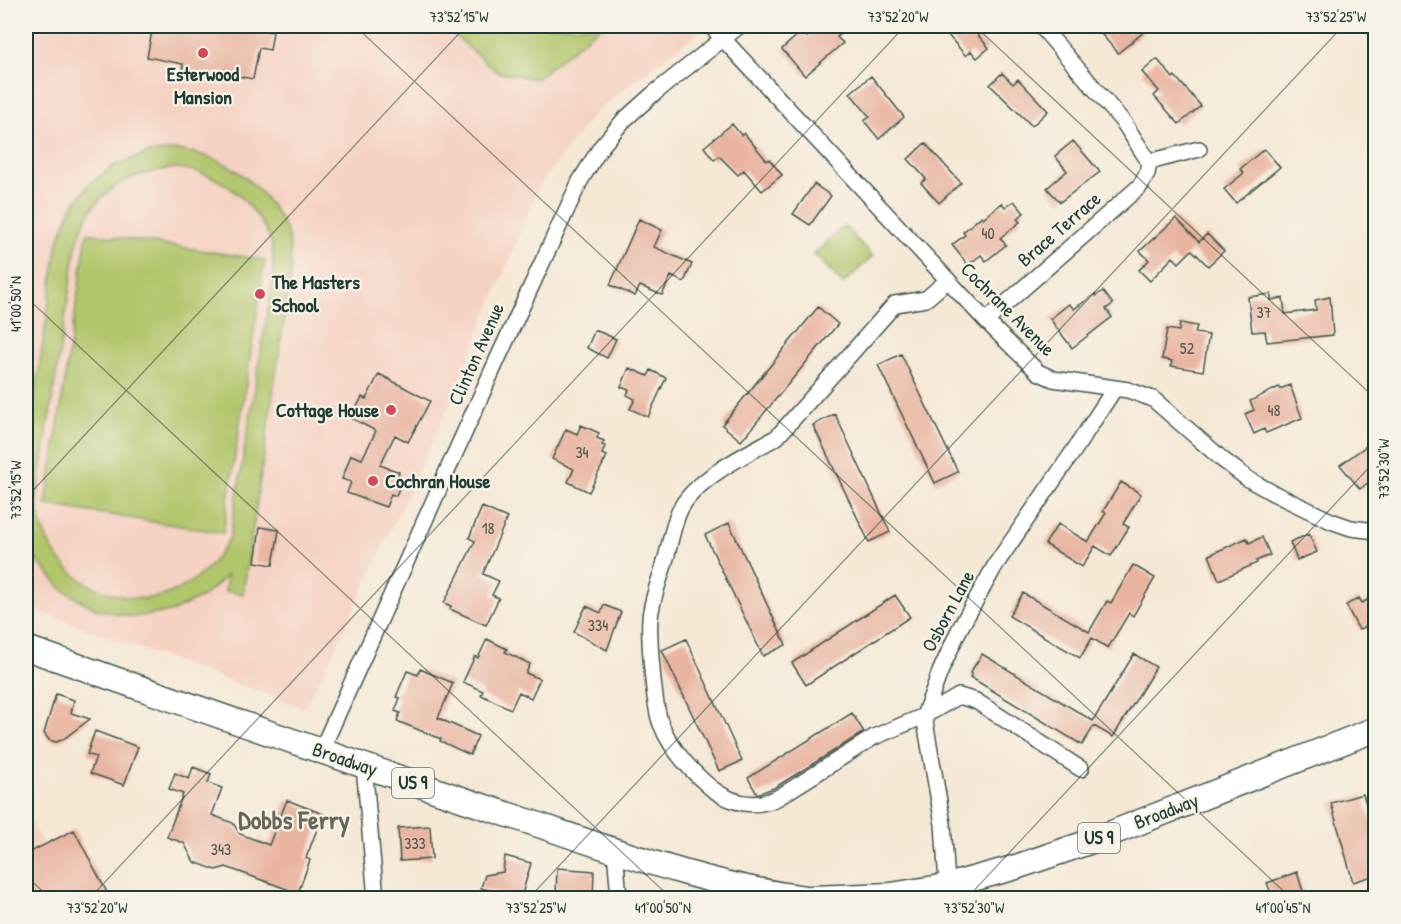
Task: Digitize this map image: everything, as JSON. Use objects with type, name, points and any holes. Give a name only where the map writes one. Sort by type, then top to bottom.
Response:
[{"type":"main road","name":"Broadway","points":[[26,648],[364,766],[615,850],[722,883],[765,893],[805,898]]},
{"type":"main road","name":"Broadway","points":[[811,898],[947,892],[1089,842],[1376,729]]},
{"type":"street","name":"Cochrane Avenue","points":[[711,26],[986,321],[1038,372],[1053,379],[1115,388],[1140,393],[1153,399],[1248,479],[1331,521],[1351,528],[1376,531]]},
{"type":"street","name":"Clinton Avenue","points":[[321,751],[580,181],[601,147],[623,121],[739,26]]},
{"type":"street","points":[[1041,26],[1124,123],[1149,162],[1199,149]]},
{"type":"street","name":"Brace Terrace","points":[[986,321],[1140,186],[1147,174],[1149,162]]},
{"type":"street","points":[[948,280],[926,299],[895,304],[777,437],[700,484],[681,507],[650,613],[651,657],[660,723],[674,748],[695,774],[718,793],[740,802],[756,805],[767,803],[874,737],[924,716],[959,696],[976,701],[1081,769]]},
{"type":"street","name":"Osborn Lane","points":[[947,892],[943,824],[924,716],[959,630],[998,562],[1115,388]]},
{"type":"street","points":[[364,766],[376,898]]},
{"type":"street","points":[[615,850],[620,898]]},
{"type":"shaded area","name":"The Masters School","points":[[26,26],[706,26],[595,112],[540,185],[450,404],[331,658],[304,708],[26,607]]},
{"type":"shaded area","points":[[26,813],[72,898],[26,898]]},
{"type":"green space","points":[[444,26],[601,26],[536,79],[497,72]]},
{"type":"green space","points":[[177,150],[192,152],[230,166],[251,182],[275,211],[287,232],[291,273],[243,594],[225,591],[227,575],[204,596],[171,612],[133,617],[96,609],[64,591],[37,561],[26,533],[26,456],[58,242],[71,208],[89,184],[114,166],[147,153]],"holes":[[[177,168],[213,177],[223,183],[249,206],[267,231],[271,241],[274,273],[230,537],[204,572],[187,585],[161,596],[130,597],[101,590],[72,573],[51,547],[44,532],[37,497],[76,247],[85,220],[104,195],[126,181],[151,172]]]},
{"type":"green space","points":[[844,226],[873,256],[843,284],[814,254]]},
{"type":"green space","points":[[87,233],[265,260],[223,533],[46,505]]},
{"type":"building","name":"Esterwood Mansion","points":[[153,26],[264,26],[263,30],[273,32],[270,50],[259,48],[253,79],[215,72],[214,78],[182,72],[183,64],[147,57]]},
{"type":"building","points":[[820,26],[850,26],[837,37],[843,43],[805,76],[782,49],[802,31],[807,37]]},
{"type":"building","points":[[940,26],[970,26],[989,48],[977,58],[971,51],[966,56]]},
{"type":"building","points":[[1094,26],[1151,26],[1118,53]]},
{"type":"building","points":[[1157,59],[1201,106],[1179,124],[1154,96],[1159,91],[1142,72]]},
{"type":"building","points":[[1002,73],[1013,84],[1018,79],[1048,111],[1032,126],[990,85]]},
{"type":"building","points":[[871,76],[904,117],[879,139],[864,121],[870,117],[850,93]]},
{"type":"building","points":[[732,124],[741,135],[744,133],[782,175],[762,191],[744,170],[738,175],[719,156],[714,160],[704,147]]},
{"type":"building","points":[[1073,141],[1100,172],[1060,202],[1047,188],[1067,171],[1055,156]]},
{"type":"building","points":[[925,143],[961,183],[939,203],[921,183],[926,179],[908,159]]},
{"type":"building","points":[[1264,149],[1280,167],[1236,203],[1224,189],[1244,173],[1240,169]]},
{"type":"building","points":[[814,184],[831,196],[810,225],[793,214]]},
{"type":"building","points":[[1014,201],[1024,213],[1017,219],[1020,222],[1000,238],[1006,245],[986,261],[981,255],[968,265],[952,245],[965,235],[963,232],[982,216],[983,218],[1002,203],[1005,207]]},
{"type":"building","points":[[1176,218],[1199,242],[1207,234],[1224,251],[1208,266],[1192,250],[1179,263],[1173,257],[1150,281],[1139,270],[1149,260],[1140,251]]},
{"type":"building","points":[[639,219],[662,230],[654,247],[692,264],[684,282],[671,276],[662,295],[640,286],[635,296],[610,285]]},
{"type":"building","points":[[1103,291],[1113,304],[1106,309],[1112,317],[1072,348],[1050,319],[1069,304],[1074,309]]},
{"type":"building","points":[[1271,294],[1271,300],[1283,298],[1285,314],[1316,310],[1315,300],[1330,297],[1333,335],[1267,342],[1265,331],[1252,332],[1248,297]]},
{"type":"building","points":[[818,307],[838,324],[741,441],[722,425]]},
{"type":"building","points":[[1180,323],[1197,326],[1195,333],[1209,335],[1203,371],[1171,366],[1172,361],[1162,359],[1167,329],[1179,331]]},
{"type":"building","points":[[595,330],[616,339],[607,358],[587,348]]},
{"type":"building","points":[[901,354],[958,472],[935,483],[878,365]]},
{"type":"building","points":[[629,368],[648,376],[651,370],[666,378],[648,417],[630,409],[635,399],[627,395],[629,390],[621,387]]},
{"type":"building","points":[[379,374],[430,401],[408,442],[395,435],[380,465],[399,472],[396,480],[401,482],[396,496],[391,494],[386,507],[347,493],[351,482],[342,479],[351,455],[362,459],[376,431],[351,418],[362,397],[366,399]]},
{"type":"building","points":[[1290,385],[1302,418],[1266,433],[1264,429],[1254,434],[1245,414],[1254,410],[1250,401],[1279,387],[1280,389]]},
{"type":"building","points":[[835,414],[890,532],[869,542],[813,425]]},
{"type":"building","points":[[581,425],[599,433],[597,438],[604,441],[602,445],[605,446],[602,454],[607,456],[589,492],[568,482],[574,469],[552,459],[566,429],[577,434]]},
{"type":"building","points":[[1376,439],[1376,476],[1360,489],[1340,465]]},
{"type":"building","points":[[1121,482],[1141,494],[1123,524],[1129,527],[1111,556],[1095,546],[1082,567],[1045,544],[1058,524],[1088,542]]},
{"type":"building","points":[[482,507],[507,518],[483,574],[499,581],[492,595],[499,598],[486,625],[450,609],[451,606],[444,603],[475,541],[469,538]]},
{"type":"building","points":[[729,523],[786,645],[763,656],[705,535]]},
{"type":"building","points":[[260,527],[279,530],[273,565],[255,562]]},
{"type":"building","points":[[1309,534],[1317,552],[1297,560],[1290,542]]},
{"type":"building","points":[[1262,537],[1270,555],[1219,580],[1209,555],[1247,538],[1249,543]]},
{"type":"building","points":[[1133,565],[1155,578],[1133,616],[1129,613],[1108,648],[1092,638],[1080,658],[1009,616],[1023,593],[1089,632],[1107,601],[1111,603]]},
{"type":"building","points":[[895,595],[910,617],[806,685],[792,663]]},
{"type":"building","points":[[1376,595],[1376,622],[1359,630],[1346,605],[1359,598],[1362,603]]},
{"type":"building","points":[[604,605],[621,612],[607,650],[574,632],[586,606],[601,613]]},
{"type":"building","points":[[487,639],[507,649],[505,652],[530,664],[526,673],[540,679],[531,698],[519,692],[511,709],[481,695],[483,691],[463,682],[475,656],[478,658]]},
{"type":"building","points":[[686,639],[742,761],[719,771],[662,650]]},
{"type":"building","points":[[982,654],[1093,721],[1134,654],[1156,667],[1113,737],[1094,726],[1082,745],[970,677],[972,674],[970,673]]},
{"type":"building","points":[[420,669],[453,683],[438,718],[478,736],[470,755],[440,741],[441,739],[397,721],[400,713],[395,711],[400,698],[396,697],[407,671],[418,675]]},
{"type":"building","points":[[56,694],[74,700],[71,713],[90,719],[56,742],[49,740],[44,733]]},
{"type":"building","points":[[852,713],[864,732],[774,788],[757,794],[748,778]]},
{"type":"building","points":[[95,731],[138,747],[124,785],[90,773],[96,757],[87,754]]},
{"type":"building","points":[[193,767],[211,774],[208,783],[222,788],[212,815],[233,823],[240,834],[269,845],[287,800],[323,814],[306,858],[310,860],[298,893],[226,867],[216,870],[194,862],[184,843],[167,837],[183,794],[169,789],[175,773],[189,779]]},
{"type":"building","points":[[1363,794],[1376,837],[1376,875],[1353,882],[1331,803]]},
{"type":"building","points":[[430,826],[432,859],[400,861],[398,828]]},
{"type":"building","points":[[74,830],[110,898],[26,898],[26,854]]},
{"type":"building","points":[[505,856],[531,863],[521,898],[481,888],[485,875],[503,872]]},
{"type":"building","points":[[557,868],[594,871],[593,898],[556,895]]},
{"type":"building","points":[[1297,872],[1305,898],[1273,898],[1267,883]]},
{"type":"place","name":"Esterwood Mansion","points":[[203,53]]},
{"type":"place","name":"The Masters School","points":[[260,294]]},
{"type":"place","name":"Cottage House","points":[[391,410]]},
{"type":"place","name":"Cochran House","points":[[373,481]]},
{"type":"district","name":"Dobbs Ferry","points":[[294,820]]}]
